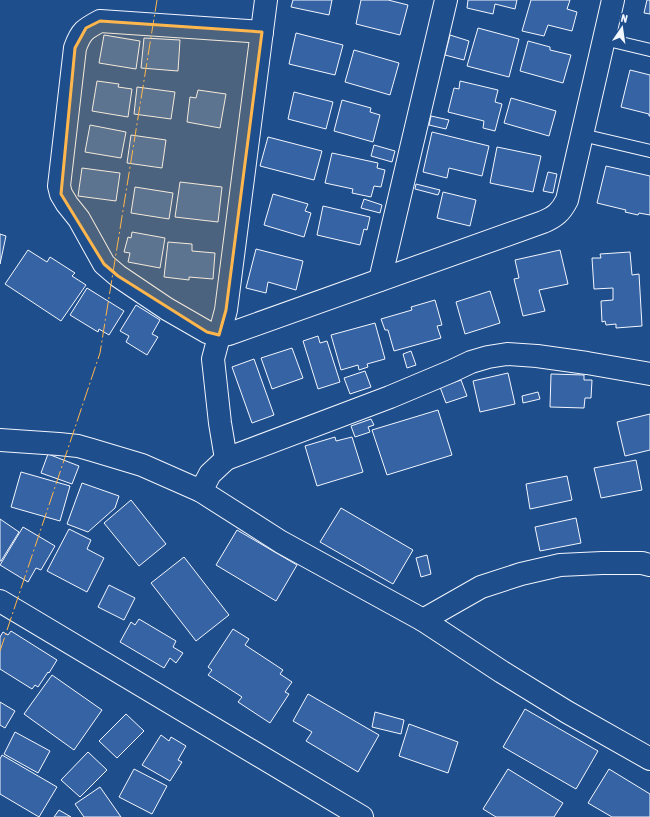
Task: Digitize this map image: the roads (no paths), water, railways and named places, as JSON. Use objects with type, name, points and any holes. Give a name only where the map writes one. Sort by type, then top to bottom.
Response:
[{"type":"street","points":[[226,459],[220,423],[213,359],[226,310],[266,0]]},
{"type":"street","points":[[380,280],[446,0]]},
{"type":"street","points":[[262,32],[100,21],[86,28],[79,37],[75,48],[59,186],[61,194],[79,219],[104,264],[118,276],[167,309],[207,332],[219,335],[229,334],[543,222],[551,219],[560,212],[567,200],[613,0]]},
{"type":"street","points":[[201,491],[210,474],[226,459],[390,397],[471,362],[488,357],[508,354],[537,356],[650,374]]},
{"type":"street","points":[[0,440],[78,446],[142,465],[201,491],[281,542],[423,620],[502,672],[567,712],[650,759]]},
{"type":"street","points":[[423,620],[481,587],[521,574],[560,565],[602,563],[642,563],[650,565]]},
{"type":"street","points":[[0,601],[362,817]]},
{"type":"lane","points":[[604,39],[650,50]]},
{"type":"lane","points":[[582,135],[650,151]]}]
